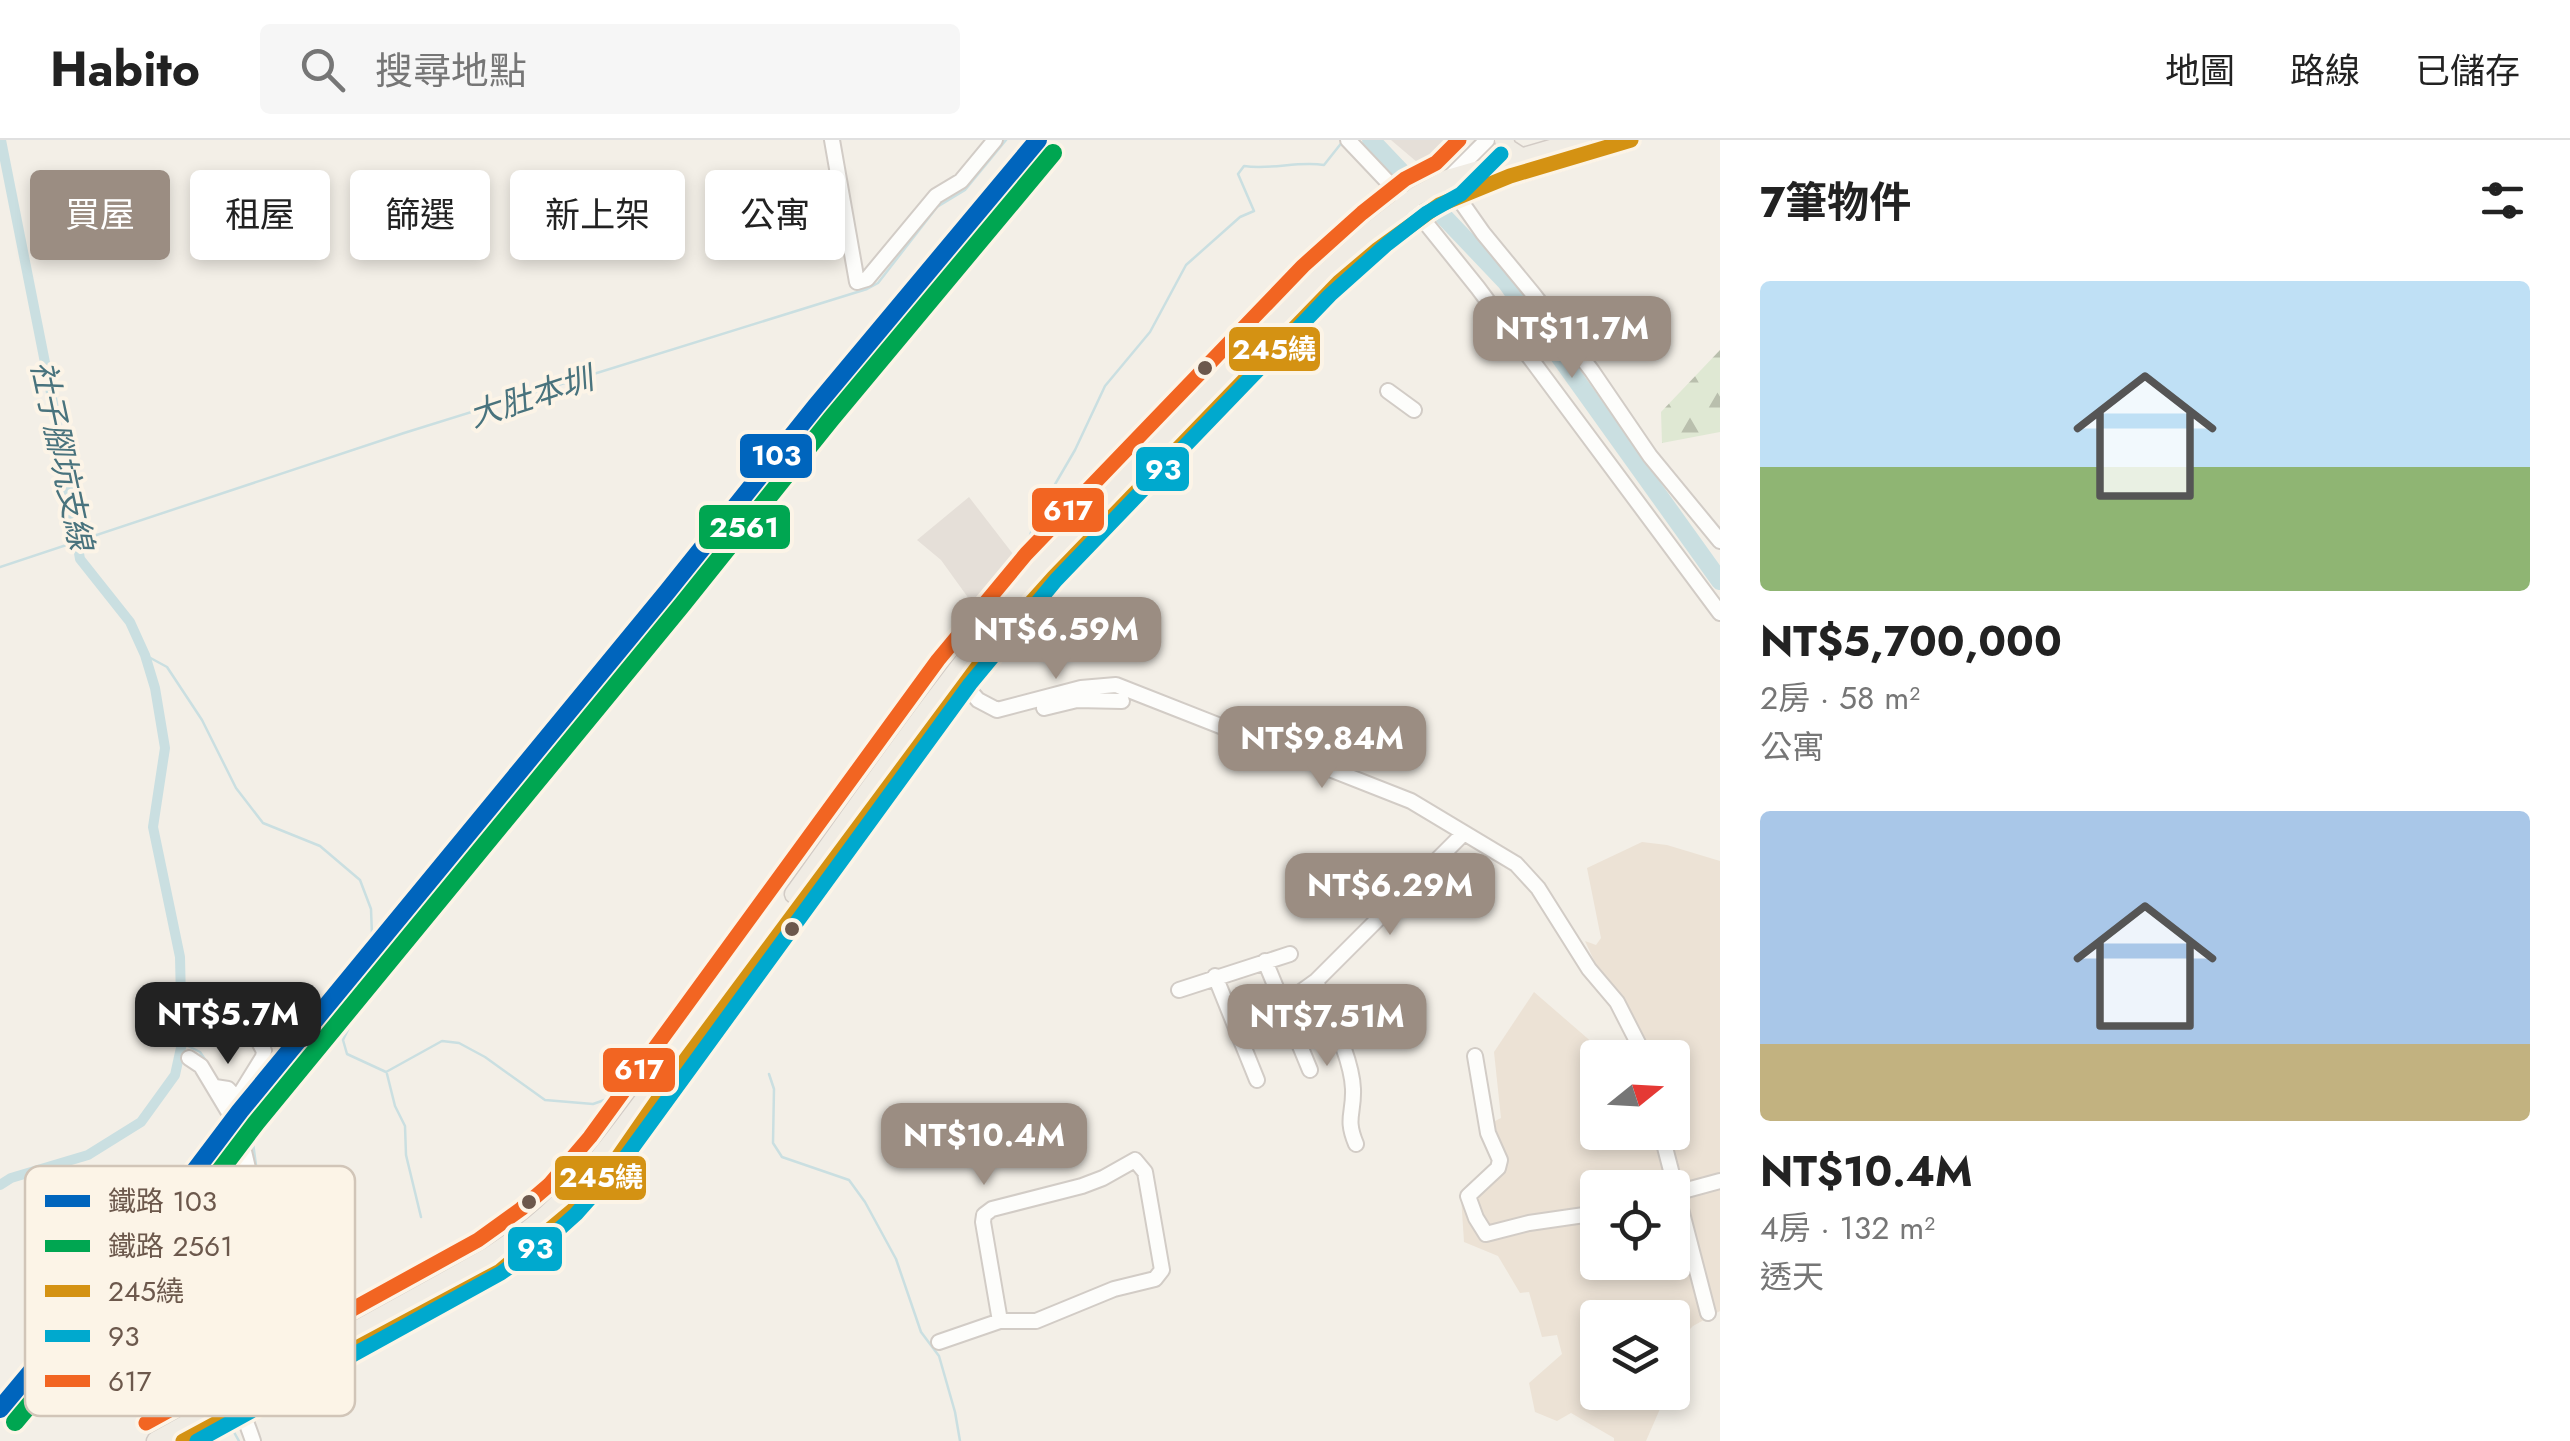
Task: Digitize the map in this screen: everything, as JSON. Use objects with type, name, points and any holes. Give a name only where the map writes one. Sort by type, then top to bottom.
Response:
[{"type":"main road","points":[[1504,140],[1507,148],[1521,156]]},
{"type":"main road","points":[[355,1336],[488,1257],[563,1199],[682,1056],[1041,567],[1316,281],[1374,229],[1426,191],[1521,156],[1582,140]]},
{"type":"main road","points":[[959,678],[1330,291],[1378,249],[1457,196],[1631,140]]},
{"type":"main road","points":[[156,1441],[214,1417]]},
{"type":"main road","points":[[183,1441],[214,1417]]},
{"type":"street","points":[[832,140],[857,282],[867,279],[936,196],[961,181],[995,140]]},
{"type":"street","points":[[1348,140],[1426,191],[1457,196],[1592,371],[1650,456],[1720,541]]},
{"type":"street","points":[[1426,191],[1487,140]]},
{"type":"street","points":[[1426,191],[1430,211],[1478,288],[1720,612]]},
{"type":"street","points":[[1388,391],[1414,410]]},
{"type":"street","points":[[959,678],[978,700],[997,710],[1081,688],[1116,685],[1412,801],[1516,864],[1538,888],[1589,969],[1617,1002],[1636,1040]]},
{"type":"street","points":[[993,720],[1077,700],[1122,701]]},
{"type":"street","points":[[1284,1004],[1316,982],[1464,833]]},
{"type":"street","points":[[1179,990],[1290,954]]},
{"type":"street","points":[[1265,961],[1310,1070]]},
{"type":"street","points":[[1216,976],[1256,1080]]},
{"type":"street","points":[[1316,982],[1348,1064],[1353,1090],[1348,1126],[1356,1144]]},
{"type":"street","points":[[215,1086],[228,1089],[236,1098],[264,1051],[254,1033]]},
{"type":"street","points":[[1475,1056],[1488,1133],[1500,1160],[1498,1168],[1468,1196],[1486,1234],[1580,1216]]},
{"type":"street","points":[[189,1058],[201,1066],[228,1111]]},
{"type":"street","points":[[238,1126],[246,1166]]},
{"type":"street","points":[[940,1342],[1000,1321],[1036,1322],[1114,1288],[1155,1279],[1162,1270],[1156,1231],[1145,1172],[1135,1160],[1103,1178],[992,1208],[984,1215],[1000,1321]]},
{"type":"street","points":[[1690,1189],[1720,1181]]},
{"type":"street","points":[[1690,1249],[1708,1312]]},
{"type":"street","points":[[244,1416],[253,1441]]},
{"type":"shaded area","points":[[1391,140],[1458,140],[1424,168]]},
{"type":"shaded area","points":[[969,497],[1013,554],[1009,571],[1013,577],[977,610],[941,560],[917,540]]},
{"type":"shaded area","points":[[1642,842],[1667,845],[1720,861],[1720,1311],[1690,1329],[1690,1300],[1580,1300],[1580,1410],[1659,1410],[1646,1441],[1614,1441],[1571,1413],[1557,1421],[1535,1412],[1529,1383],[1562,1354],[1557,1335],[1542,1337],[1529,1292],[1520,1293],[1498,1256],[1464,1242],[1461,1196],[1492,1166],[1489,1124],[1501,1118],[1494,1052],[1534,992],[1589,1040],[1580,1040],[1580,1150],[1690,1150],[1690,1040],[1631,1040],[1585,941],[1596,945],[1601,938],[1587,868]]},
{"type":"green space","points":[[1720,350],[1720,432],[1662,443],[1661,412]]},
{"type":"waterway","name":"社子腳坑支線","points":[[1,140],[80,559],[130,622],[155,688],[165,748],[153,827],[180,957],[182,1043],[175,1075],[141,1122],[88,1155],[51,1166]]},
{"type":"waterway","name":"大肚本圳","points":[[0,567],[404,433],[867,289],[878,283],[937,207],[965,190],[1006,140]]},
{"type":"waterway","points":[[1371,140],[1506,282],[1720,581]]},
{"type":"waterway","points":[[1019,570],[1036,517],[1075,450],[1105,386],[1150,332],[1186,265],[1240,217],[1254,211],[1238,174],[1244,166],[1324,165],[1343,141]]},
{"type":"waterway","points":[[145,655],[167,667],[202,720],[236,788],[263,823],[320,846],[360,880],[371,909],[372,935],[389,949],[364,979],[356,1013],[343,1040],[347,1054],[386,1072],[442,1041],[459,1043],[545,1100],[593,1104],[642,1087]]},
{"type":"waterway","points":[[182,1043],[200,1052],[206,1061]]},
{"type":"waterway","points":[[387,1074],[405,1126],[406,1155],[421,1217]]},
{"type":"waterway","points":[[769,1074],[774,1089],[773,1143],[782,1157],[849,1180],[865,1202],[896,1259],[921,1332],[939,1356],[960,1441]]},
{"type":"waterway","points":[[245,1129],[253,1143],[256,1166]]},
{"type":"waterway","name":"社子腳坑支線","points":[[0,1185],[25,1174]]},
{"type":"waterway","points":[[230,1425],[239,1441]]},
{"type":"rail line","name":"103","points":[[198,1166],[816,406],[1038,140]]},
{"type":"rail line","name":"2561","points":[[223,1166],[831,419],[1053,153]]},
{"type":"rail line","name":"103","points":[[0,1409],[25,1379]]},
{"type":"rail line","name":"2561","points":[[15,1422],[25,1410]]},
{"type":"transit line","name":"617","points":[[355,1308],[478,1240],[549,1185],[590,1137],[938,660],[1026,554],[1303,266],[1362,213],[1405,179],[1436,163],[1459,140]]},
{"type":"transit line","name":"245繞","points":[[355,1349],[500,1271],[573,1210],[618,1157],[686,1059],[999,638],[1339,282],[1439,205],[1510,176],[1631,140]]},
{"type":"transit line","name":"93","points":[[355,1354],[501,1273],[576,1214],[622,1162],[970,684],[1056,580],[1330,295],[1427,213],[1461,194],[1501,154]]},
{"type":"transit line","name":"617","points":[[146,1423],[159,1416]]},
{"type":"transit line","name":"245繞","points":[[183,1441],[230,1416]]},
{"type":"transit line","name":"93","points":[[197,1441],[242,1416]]}]
